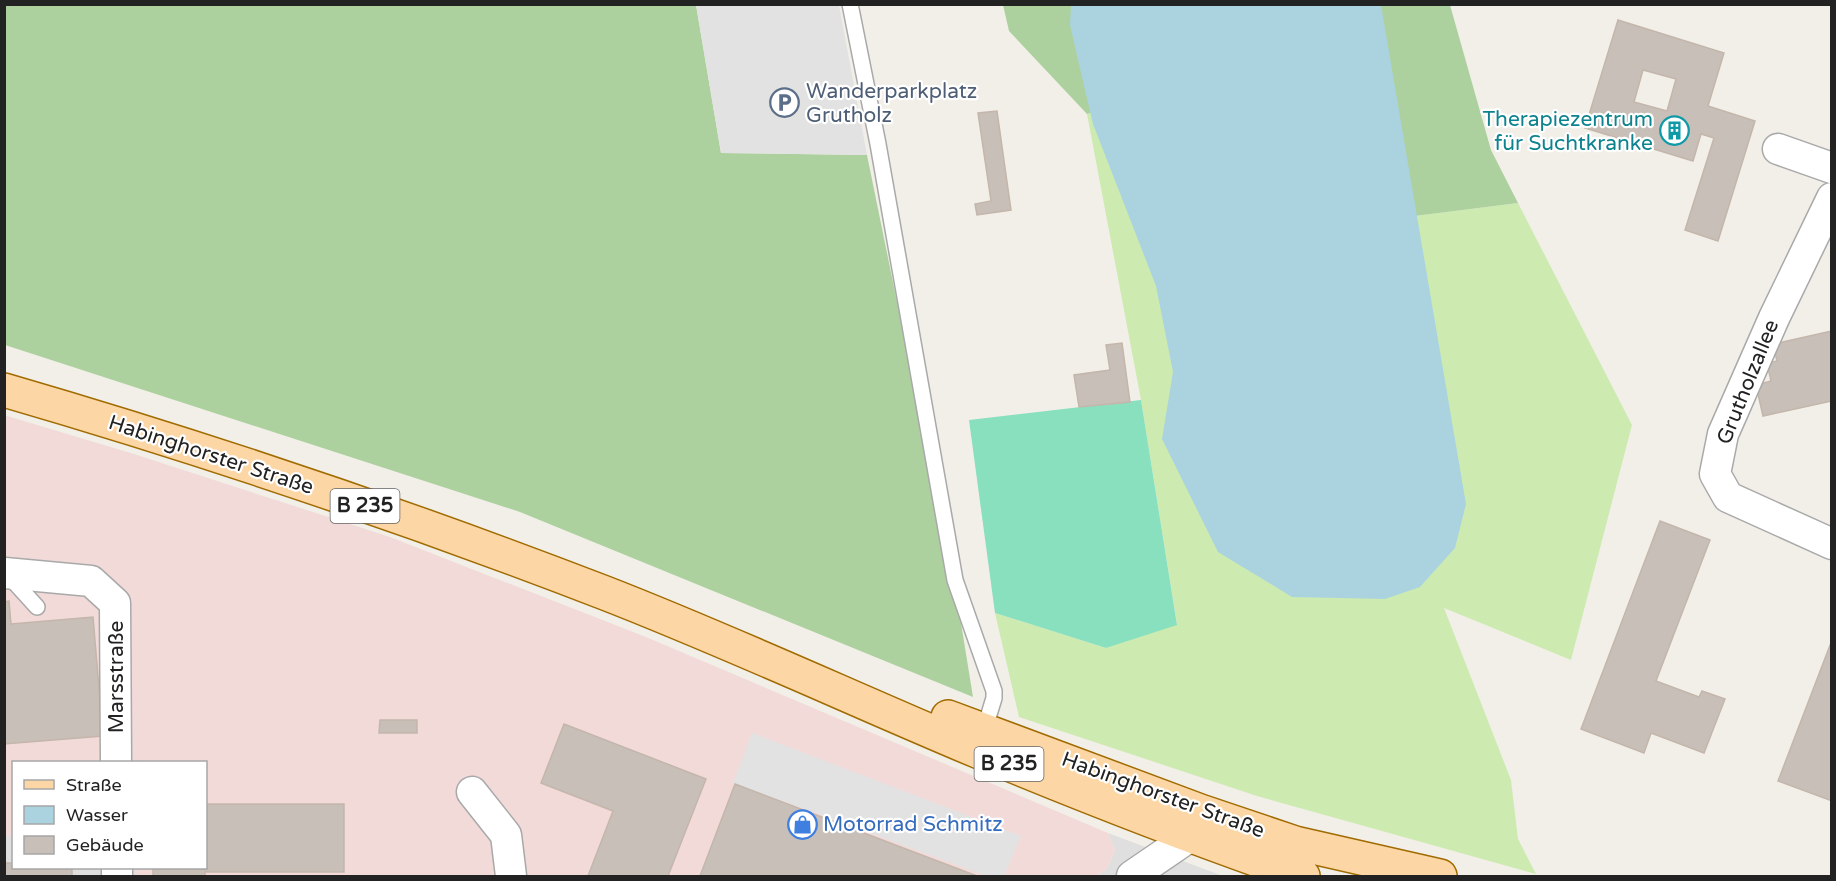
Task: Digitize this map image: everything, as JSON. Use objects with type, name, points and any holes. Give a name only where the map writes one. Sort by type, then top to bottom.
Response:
[{"type":"main road","name":"Habinghorster Straße","points":[[4,390],[244,464],[408,520],[981,740],[1295,843],[1440,876]]},
{"type":"main road","name":"Habinghorster Straße","points":[[981,740],[1189,837],[1303,876]]},
{"type":"main road","points":[[1189,837],[1206,829],[1255,844],[1295,843]]},
{"type":"street","points":[[1778,149],[1832,168]]},
{"type":"street","name":"Grutholzallee","points":[[1832,198],[1774,318],[1723,434],[1715,474],[1728,497],[1832,544]]},
{"type":"street","name":"Marsstraße","points":[[5,572],[91,581],[115,603],[116,761]]},
{"type":"street","points":[[472,792],[506,835],[511,876]]},
{"type":"street","points":[[1132,876],[1189,837]]},
{"type":"lane","points":[[850,4],[878,144],[955,580],[993,691],[994,698],[981,740]]},
{"type":"lane","points":[[5,572],[37,607]]},
{"type":"shaded area","name":"Wanderparkplatz Grutholz","points":[[696,5],[839,5],[867,155],[721,153]]},
{"type":"shaded area","points":[[4,415],[134,454],[390,537],[646,637],[1108,833],[1115,850],[1107,869],[1097,876],[135,876],[135,869],[207,869],[207,761],[12,761],[12,835],[5,836]]},
{"type":"shaded area","points":[[752,733],[1021,836],[1004,876],[987,876],[733,783]]},
{"type":"shaded area","points":[[1108,833],[1223,876],[1097,876],[1107,869],[1115,850]]},
{"type":"shaded area","points":[[12,835],[12,869],[135,869],[135,876],[5,876],[4,836]]},
{"type":"green space","points":[[5,5],[696,5],[721,153],[867,155],[955,586],[973,697],[520,512],[5,345]]},
{"type":"green space","points":[[1003,5],[1450,5],[1491,150],[1518,203],[1391,219],[1328,39],[1087,114],[1009,31]]},
{"type":"green space","points":[[1329,39],[1391,219],[1518,203],[1632,425],[1571,660],[1444,608],[1511,780],[1518,839],[1536,874],[1257,796],[1019,717],[995,613],[1106,648],[1177,624],[1141,400],[1087,114]]},
{"type":"green space","points":[[1141,400],[1177,625],[1106,648],[995,613],[969,420]]},
{"type":"water","points":[[1071,5],[1381,5],[1466,504],[1455,548],[1420,587],[1385,599],[1292,597],[1218,552],[1162,439],[1173,372],[1156,286],[1093,124],[1070,25]]},
{"type":"building","name":"Therapiezentrum für Suchtkranke","points":[[1618,20],[1724,53],[1708,106],[1755,121],[1718,241],[1685,230],[1714,138],[1701,134],[1693,161],[1585,128]],"holes":[[[1643,70],[1676,79],[1667,111],[1634,102]]]},
{"type":"building","points":[[997,111],[1011,210],[977,215],[975,204],[991,201],[978,113]]},
{"type":"building","points":[[1832,331],[1832,401],[1763,416],[1756,385],[1771,381],[1767,363],[1777,361],[1773,344]]},
{"type":"building","points":[[1122,343],[1130,402],[1079,407],[1074,375],[1110,370],[1106,345]]},
{"type":"building","points":[[1660,521],[1710,540],[1656,681],[1699,697],[1702,691],[1725,699],[1704,753],[1651,733],[1644,753],[1581,729]]},
{"type":"building","points":[[9,601],[11,624],[93,617],[103,736],[4,744],[4,602]]},
{"type":"building","points":[[1832,640],[1832,801],[1778,781]]},
{"type":"building","points":[[380,720],[417,720],[417,733],[379,733]]},
{"type":"building","points":[[564,724],[706,779],[668,876],[588,876],[613,811],[541,783]]},
{"type":"building","points":[[735,784],[977,876],[700,876]]},
{"type":"building","points":[[207,804],[344,804],[344,872],[205,872],[205,876],[153,876],[153,869],[207,869]]},
{"type":"building","points":[[4,863],[12,863],[12,869],[72,869],[72,876],[4,876]]},
{"type":"place","name":"Wanderparkplatz Grutholz","points":[[785,103]]},
{"type":"place","name":"Therapiezentrum für Suchtkranke","points":[[1674,131]]},
{"type":"place","name":"Motorrad Schmitz","points":[[802,824]]}]
